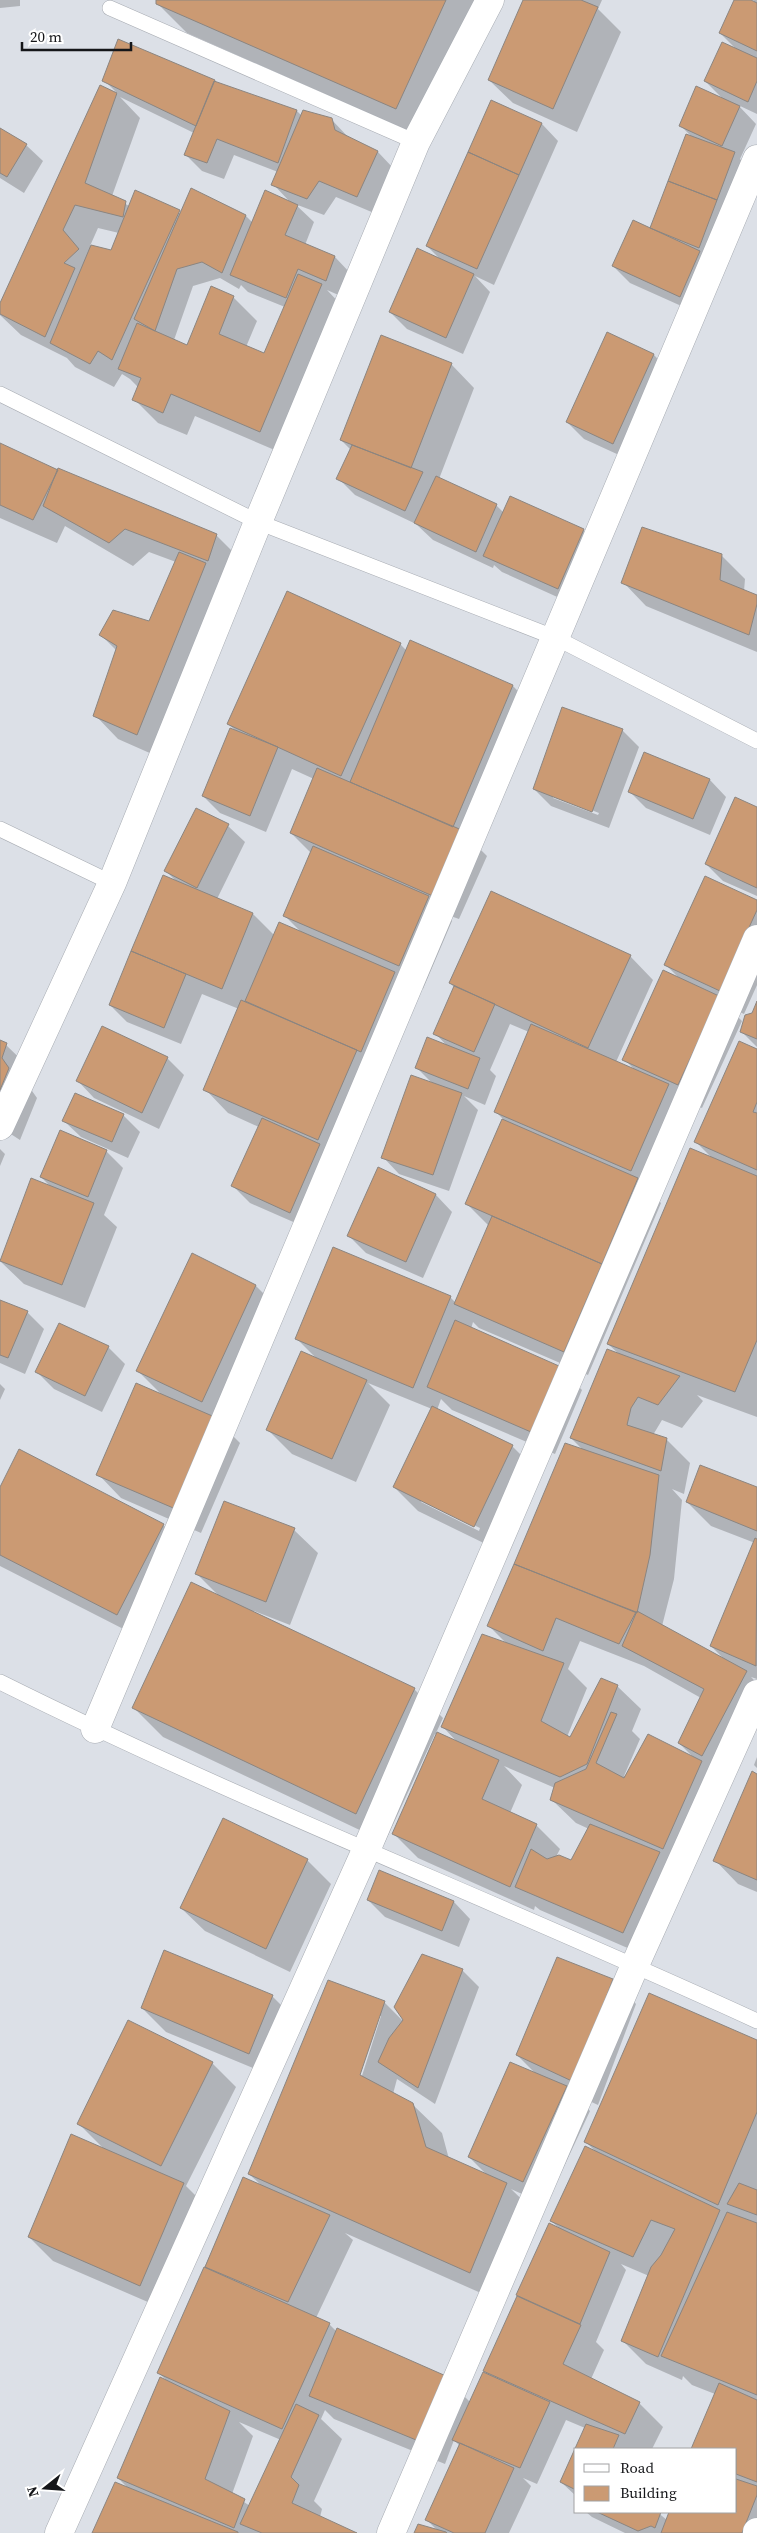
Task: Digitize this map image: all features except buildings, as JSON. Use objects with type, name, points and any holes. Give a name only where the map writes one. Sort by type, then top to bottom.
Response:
[{"type":"street","points":[[0,1126],[112,883],[258,522],[416,142],[490,0]]},
{"type":"street","points":[[95,1729],[757,159]]},
{"type":"street","points":[[59,2533],[366,1848],[757,939]]},
{"type":"street","points":[[391,2533],[635,1965],[757,1694]]},
{"type":"lane","points":[[110,8],[416,142]]},
{"type":"lane","points":[[0,394],[258,522],[556,638],[757,741]]},
{"type":"lane","points":[[0,829],[112,883]]},
{"type":"lane","points":[[0,1682],[95,1729],[635,1965],[757,2021]]}]
